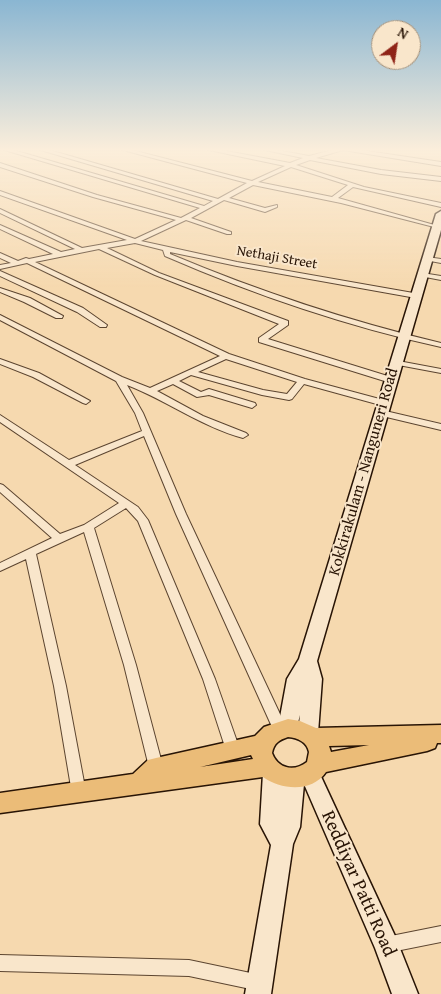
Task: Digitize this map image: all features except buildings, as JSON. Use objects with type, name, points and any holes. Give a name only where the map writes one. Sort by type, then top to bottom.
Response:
[{"type":"main road","name":"Kokkirakulam - Nanguneri Road","points":[[297,732],[313,679],[308,661],[422,275],[438,227]]},
{"type":"main road","points":[[139,783],[156,767],[262,744],[272,732],[441,734]]},
{"type":"main road","points":[[262,744],[262,760],[293,771],[321,756],[320,747],[297,732]]},
{"type":"main road","points":[[0,804],[139,783],[293,771],[441,739]]},
{"type":"main road","points":[[259,988],[282,844],[289,827],[293,771]]},
{"type":"main road","name":"Reddiyar Patti Road","points":[[293,771],[386,945],[405,994]]},
{"type":"street","name":"Nethaji Street","points":[[7,195],[135,241],[166,249],[237,264],[416,296]]},
{"type":"street","points":[[93,195],[229,233]]},
{"type":"street","points":[[162,195],[205,208]]},
{"type":"street","points":[[205,195],[265,210],[275,206]]},
{"type":"street","points":[[0,267],[26,260],[135,241],[230,195]]},
{"type":"street","points":[[315,195],[438,227]]},
{"type":"street","points":[[333,199],[338,195]]},
{"type":"street","points":[[401,195],[441,204]]},
{"type":"street","points":[[0,211],[81,250]]},
{"type":"street","points":[[0,227],[59,254]]},
{"type":"street","points":[[100,247],[157,274],[285,324],[262,340],[391,380]]},
{"type":"street","points":[[166,249],[168,255],[311,312],[441,345]]},
{"type":"street","points":[[0,255],[17,263]]},
{"type":"street","points":[[427,259],[441,261]]},
{"type":"street","points":[[26,260],[226,356],[441,427]]},
{"type":"street","points":[[0,273],[80,310],[103,325]]},
{"type":"street","points":[[422,275],[441,278]]},
{"type":"street","points":[[0,290],[27,300],[59,316]]},
{"type":"street","points":[[0,318],[119,379],[150,391],[200,418],[243,435]]},
{"type":"street","points":[[150,391],[226,356]]},
{"type":"street","points":[[0,361],[36,375],[86,401]]},
{"type":"street","points":[[396,362],[441,371]]},
{"type":"street","points":[[192,373],[262,392],[289,397],[302,381]]},
{"type":"street","points":[[119,379],[139,413],[181,514],[297,732]]},
{"type":"street","points":[[174,381],[200,395],[209,392],[252,405]]},
{"type":"street","points":[[0,418],[134,509],[143,520],[209,679],[233,750]]},
{"type":"street","points":[[68,464],[146,432]]},
{"type":"street","points":[[1,489],[59,539]]},
{"type":"street","points":[[0,567],[88,527],[125,504]]},
{"type":"street","points":[[88,527],[130,665],[156,767]]},
{"type":"street","points":[[30,554],[60,686],[79,793]]},
{"type":"street","points":[[386,945],[441,934]]},
{"type":"street","points":[[0,962],[189,968],[259,988]]}]
